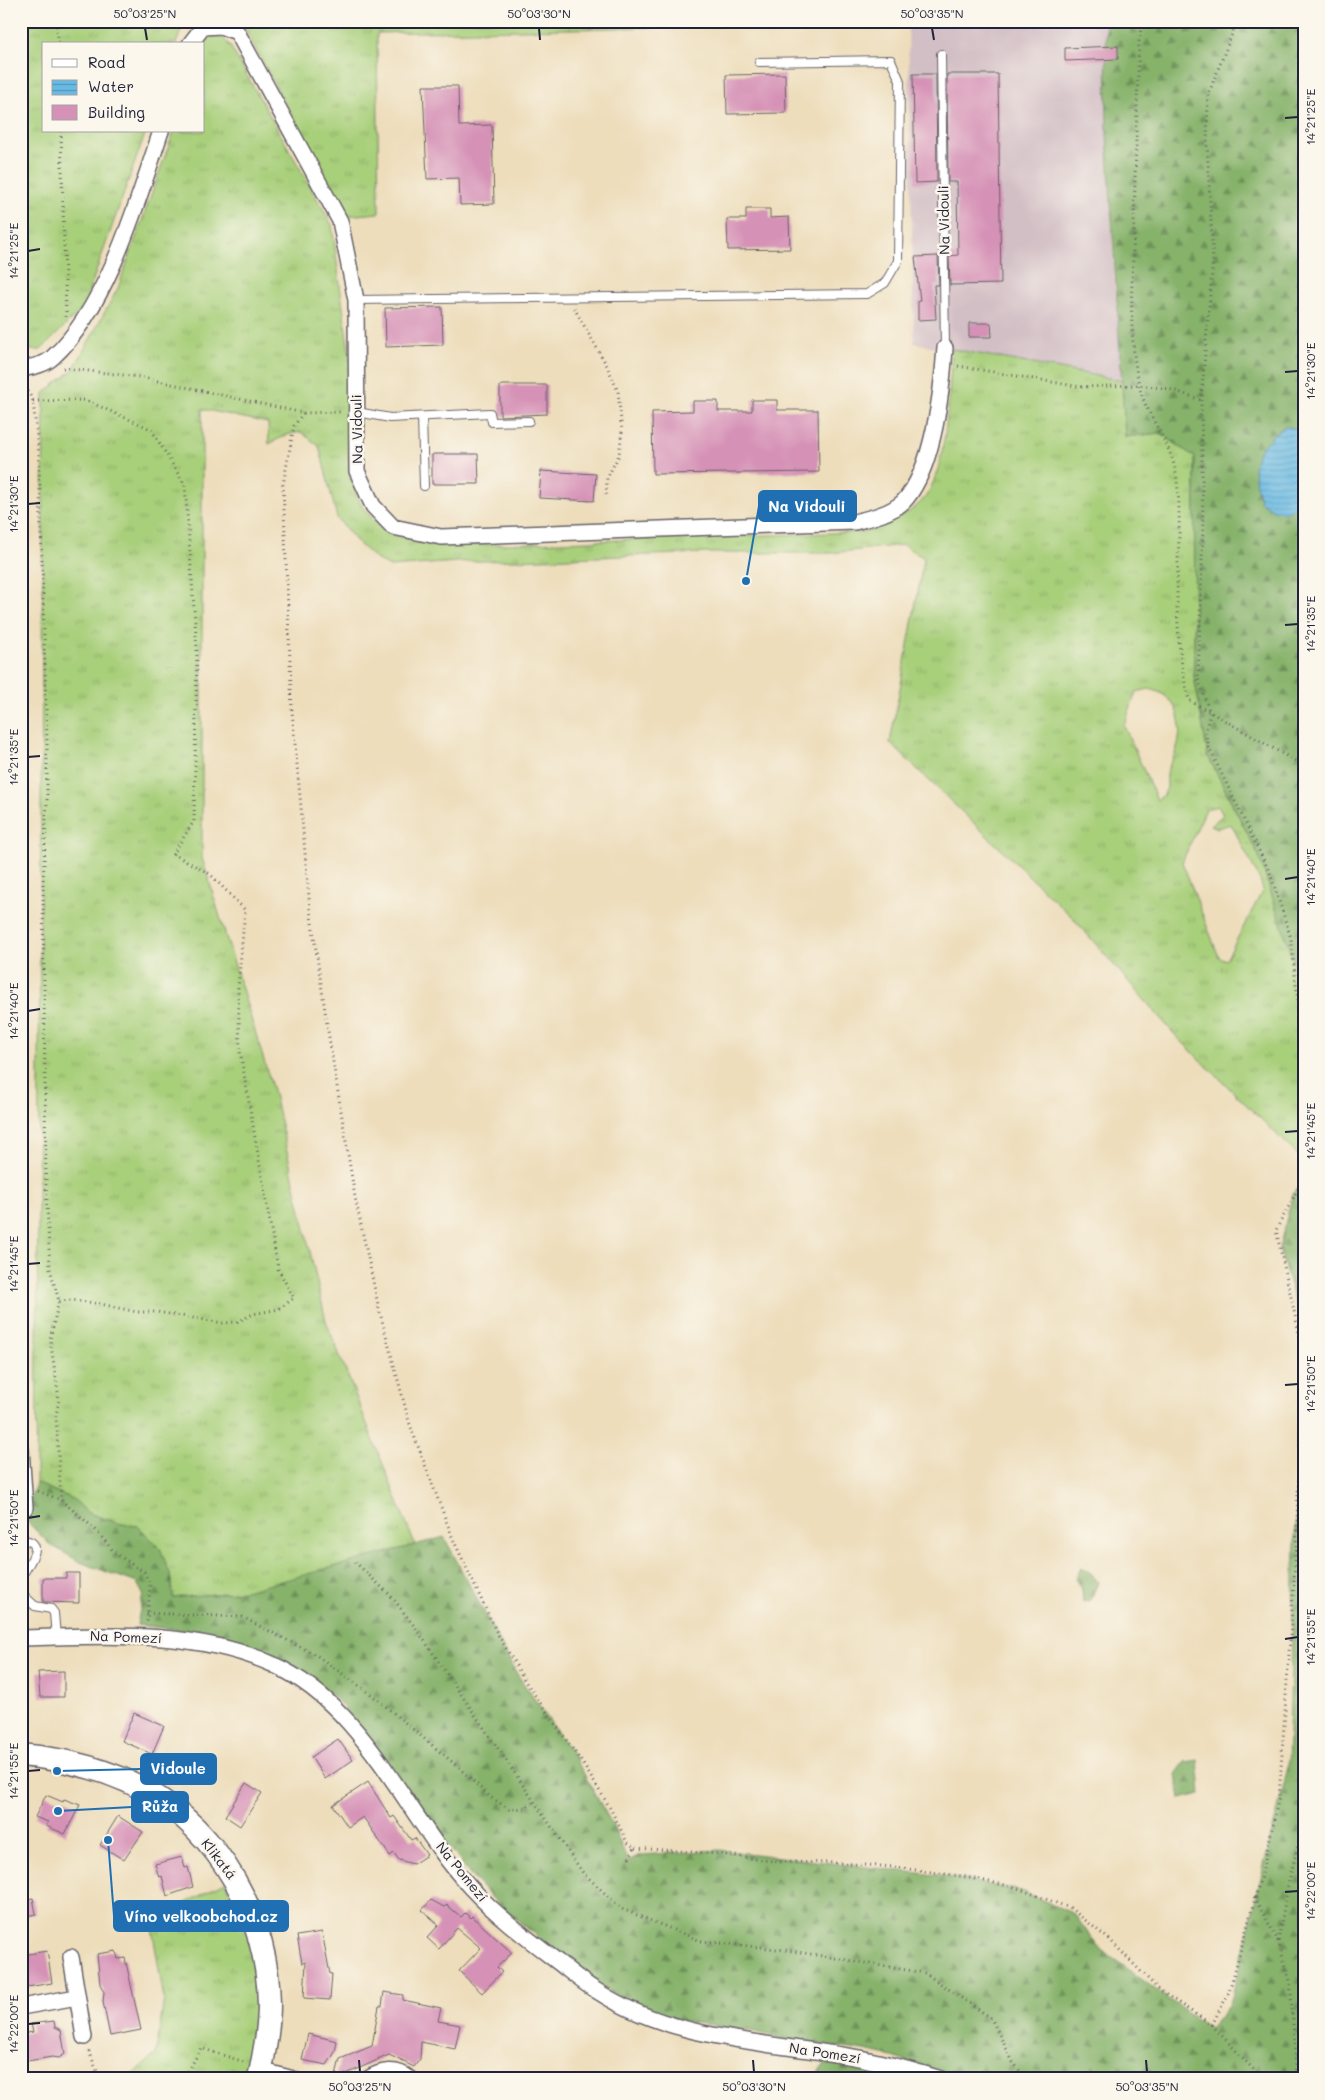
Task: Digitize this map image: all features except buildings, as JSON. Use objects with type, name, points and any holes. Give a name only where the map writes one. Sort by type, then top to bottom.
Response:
[{"type":"street","name":"Na Vidouli","points":[[192,42],[203,27],[220,26],[237,32],[340,221],[356,300],[357,470],[373,506],[393,527],[441,537],[854,522],[878,516],[902,502],[917,480],[929,451],[945,356]]},
{"type":"street","points":[[21,369],[37,366],[52,358],[69,338],[99,294],[120,248],[161,132]]},
{"type":"street","points":[[21,1449],[24,1508]]},
{"type":"street","name":"Na Pomezí","points":[[21,1638],[145,1636],[195,1641],[233,1650],[272,1664],[318,1691],[334,1706],[382,1764],[471,1888],[496,1912],[597,1992],[674,2027],[719,2038],[842,2055],[891,2064],[942,2079]]},
{"type":"street","name":"Klikatá","points":[[21,1755],[78,1764],[125,1780],[145,1790],[185,1820],[226,1867],[240,1887],[252,1915],[267,1978],[269,2006],[256,2071]]},
{"type":"street","points":[[70,1957],[84,2037]]},
{"type":"street","points":[[21,2007],[77,1997]]},
{"type":"street","points":[[256,2071],[293,2079]]},
{"type":"street","points":[[368,2079],[386,2071],[396,2071],[410,2079]]},
{"type":"lane","name":"Na Vidouli","points":[[941,54],[945,356]]},
{"type":"lane","points":[[356,300],[867,294],[885,283],[898,261],[900,81],[890,60],[759,62]]},
{"type":"lane","points":[[357,412],[390,418],[490,413],[492,422],[529,421]]},
{"type":"lane","points":[[422,417],[424,486]]},
{"type":"lane","points":[[21,1579],[26,1566],[35,1557],[36,1551],[33,1544],[24,1540]]},
{"type":"lane","points":[[21,1593],[35,1606],[51,1609],[54,1613],[56,1637]]},
{"type":"path","points":[[56,21],[59,42]]},
{"type":"path","points":[[1142,21],[1139,42],[1131,318],[1139,385],[1150,416],[1168,447],[1176,473],[1180,534],[1178,624],[1186,687],[1189,700],[1304,766]]},
{"type":"path","points":[[1237,21],[1208,95],[1207,143],[1213,260],[1201,400],[1203,531],[1198,679],[1210,713],[1206,730],[1209,748],[1270,873],[1291,938],[1304,1058]]},
{"type":"path","points":[[61,132],[63,248],[69,338]]},
{"type":"path","points":[[567,297],[606,364],[618,391],[621,439],[619,455],[607,478],[606,498]]},
{"type":"path","points":[[945,356],[988,373],[1081,387],[1139,385],[1170,389],[1201,400]]},
{"type":"path","points":[[52,358],[58,367],[140,377],[303,414],[357,412]]},
{"type":"path","points":[[21,379],[32,401],[39,455],[47,742],[47,800],[43,884],[46,1183],[50,1269],[59,1301],[50,1339],[59,1399],[56,1416],[60,1500]]},
{"type":"path","points":[[32,401],[85,400],[151,429],[185,485],[197,649],[194,821],[173,854],[210,874],[245,910],[238,988],[240,1051],[278,1269],[294,1298],[279,1308],[254,1314],[237,1322],[223,1323],[157,1312],[137,1312],[96,1303],[59,1301]]},
{"type":"path","points":[[303,414],[294,426],[283,485],[292,711],[310,909],[328,1031],[355,1197],[379,1309],[410,1425],[453,1539],[497,1633],[525,1681],[581,1760],[609,1806],[627,1842],[636,1848],[719,1854],[779,1862],[839,1863],[894,1867],[961,1876],[1014,1887],[1070,1908],[1110,1940],[1159,1990],[1212,2025],[1253,2068],[1258,2079]]},
{"type":"path","points":[[1212,2025],[1229,1992],[1254,1896],[1262,1873],[1279,1797],[1296,1552],[1303,1351],[1276,1230],[1304,1178]]},
{"type":"path","points":[[1298,1458],[1304,1463]]},
{"type":"path","points":[[23,1486],[60,1500],[94,1528],[115,1552],[144,1572],[150,1585],[145,1636]]},
{"type":"path","points":[[1296,1552],[1304,1551]]},
{"type":"path","points":[[355,1562],[390,1596],[415,1627],[583,1873],[622,1909],[700,1941],[786,1950],[926,1973],[991,2018],[1013,2062],[1026,2079]]},
{"type":"path","points":[[147,1613],[242,1617],[316,1655],[372,1695],[457,1766],[490,1797],[502,1805],[509,1809],[525,1808],[534,1802]]},
{"type":"path","points":[[1278,1941],[1288,1886],[1304,1822]]},
{"type":"path","points":[[629,1858],[636,1848]]},
{"type":"path","points":[[1254,1896],[1278,1941],[1290,1980],[1297,2079]]},
{"type":"path","points":[[1291,2014],[1304,2012]]},
{"type":"path","points":[[182,2079],[188,2074],[202,2048],[256,2071]]},
{"type":"path","points":[[93,2062],[100,2079]]},
{"type":"shaded area","points":[[908,21],[1106,21],[1107,134],[1115,291],[1124,381],[914,343]]},
{"type":"green space","points":[[21,21],[184,21],[177,42],[42,42],[42,132],[146,132],[83,308],[41,350],[21,350]]},
{"type":"green space","points":[[231,21],[908,22],[377,33],[379,213],[345,216],[244,27]]},
{"type":"green space","points":[[1106,21],[1304,21],[1304,431],[1285,426],[1295,506],[1304,498],[1304,1017],[1298,975],[1259,856],[1208,756],[1194,676],[1195,457],[1160,433],[1125,437],[1107,134]]},
{"type":"green space","points":[[210,35],[222,37],[229,44],[332,225],[357,412],[348,438],[350,478],[362,507],[386,533],[439,546],[863,532],[894,520],[908,512],[921,502],[930,490],[937,472],[946,430],[952,349],[1124,381],[1126,437],[1160,433],[1195,457],[1194,676],[1208,756],[1259,856],[1298,975],[1304,1017],[1304,1161],[1176,1036],[1073,918],[890,743],[924,558],[903,545],[832,553],[708,553],[457,562],[390,567],[376,559],[359,544],[337,518],[319,446],[301,432],[286,435],[269,444],[268,423],[202,409],[202,858],[273,1090],[326,1321],[415,1545],[282,1583],[245,1591],[173,1598],[170,1574],[138,1526],[121,1524],[88,1513],[73,1499],[36,1483],[44,393],[73,370],[118,288],[174,132],[205,132],[205,42],[201,42],[202,39]],"holes":[[[1149,689],[1159,692],[1173,704],[1177,712],[1180,731],[1179,741],[1168,769],[1167,786],[1165,792],[1157,800],[1124,726],[1136,692]],[[1218,806],[1223,815],[1211,825],[1218,828],[1231,824],[1260,880],[1263,890],[1226,960],[1219,957],[1182,862],[1206,809]]]},
{"type":"green space","points":[[1304,1179],[1304,1331],[1279,1248],[1293,1194]]},
{"type":"green space","points":[[1304,1390],[1304,2079],[957,2079],[893,2057],[865,2051],[790,2040],[742,2029],[668,2019],[618,1996],[592,1980],[497,1903],[470,1875],[382,1754],[334,1696],[278,1660],[200,1632],[137,1625],[143,1594],[137,1583],[80,1562],[49,1544],[24,1518],[36,1483],[73,1499],[88,1513],[121,1524],[138,1526],[160,1548],[170,1574],[173,1598],[245,1591],[444,1537],[517,1674],[574,1756],[613,1826],[628,1861],[640,1855],[720,1850],[944,1876],[1022,1891],[1074,1914],[1099,1948],[1209,2029],[1230,2005],[1288,1767],[1297,1477]]},
{"type":"green space","points":[[1081,1568],[1090,1572],[1098,1582],[1091,1600],[1083,1602],[1082,1589],[1075,1579]]},
{"type":"green space","points":[[1198,1760],[1201,1794],[1180,1799],[1176,1774],[1185,1762]]},
{"type":"green space","points":[[225,1882],[249,1933],[257,1981],[260,2032],[249,2079],[128,2079],[156,2054],[164,1999],[151,1922]]},
{"type":"green space","points":[[827,2059],[904,2079],[814,2079]]},
{"type":"water","points":[[1285,426],[1304,431],[1304,498],[1288,512],[1275,511],[1261,502],[1254,467],[1256,458],[1266,442]]},
{"type":"place","name":"Na Vidouli","points":[[746,581]]},
{"type":"place","name":"Vidoule","points":[[57,1771]]},
{"type":"place","name":"Růža","points":[[58,1811]]},
{"type":"place","name":"Víno velkoobchod.cz","points":[[108,1840]]}]
